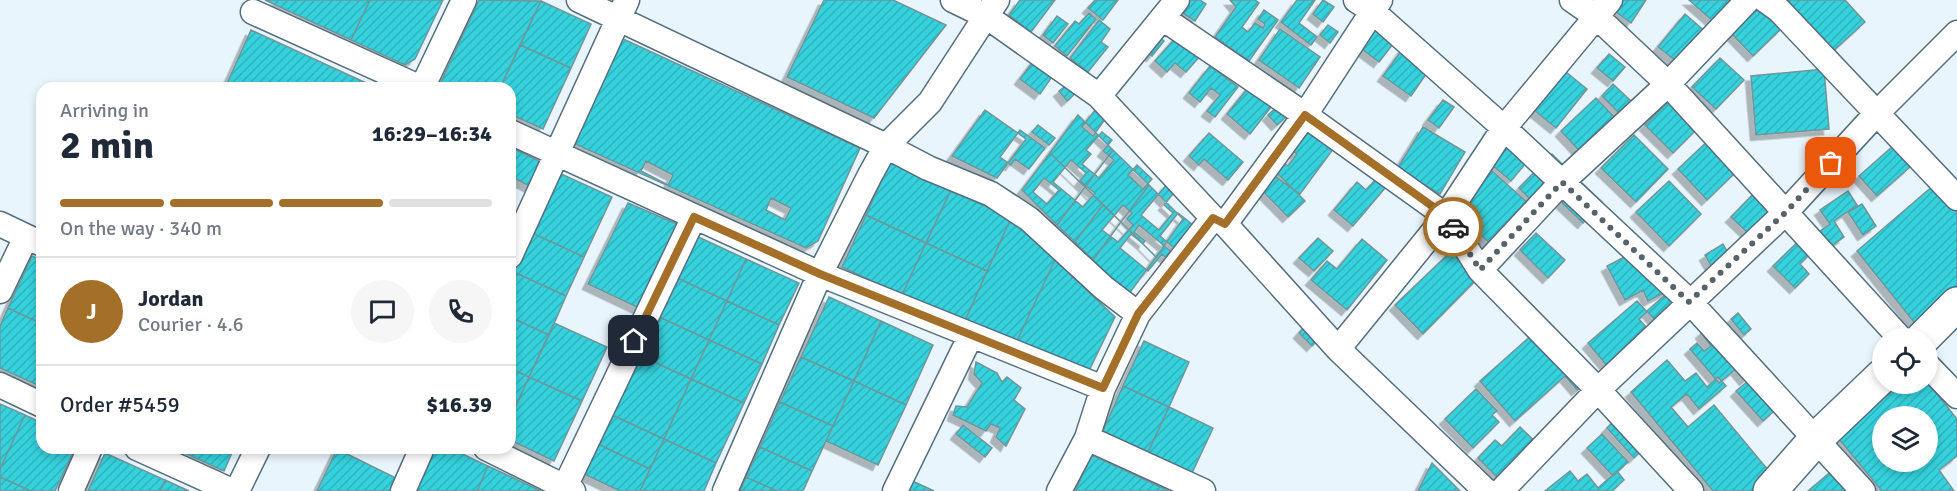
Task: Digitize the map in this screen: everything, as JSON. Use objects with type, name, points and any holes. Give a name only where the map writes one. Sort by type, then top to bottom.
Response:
[{"type":"street","points":[[425,82],[464,0]]},
{"type":"street","points":[[579,0],[623,9],[928,168],[991,194],[1029,219],[1104,288],[1138,314]]},
{"type":"street","points":[[952,0],[991,8],[1099,96],[1338,349],[1486,491]]},
{"type":"street","points":[[1572,0],[1604,9],[1668,84],[1891,328]]},
{"type":"street","points":[[1480,270],[1562,182],[1668,84],[1748,0]]},
{"type":"street","points":[[1766,0],[1957,198]]},
{"type":"street","points":[[1059,491],[1087,438],[1103,388],[1138,314],[1219,221],[1305,115],[1369,3],[1689,302],[1863,491]]},
{"type":"street","points":[[725,491],[820,274],[886,146],[930,102],[991,8]]},
{"type":"street","points":[[516,243],[623,9]]},
{"type":"street","points":[[1338,349],[1446,216],[1504,128],[1604,9]]},
{"type":"street","points":[[1099,96],[1170,10],[1305,115],[1446,216],[1480,270],[1598,390],[1691,491]]},
{"type":"street","points":[[253,12],[409,82]]},
{"type":"street","points":[[1502,491],[1598,390],[1785,213],[1877,113],[1957,33]]},
{"type":"street","points":[[516,135],[820,274],[1103,388]]},
{"type":"street","points":[[498,454],[567,490],[694,217]]},
{"type":"street","points":[[0,224],[34,240],[0,291]]},
{"type":"street","points":[[1933,328],[1957,304]]},
{"type":"street","points":[[895,491],[971,335]]},
{"type":"street","points":[[1938,376],[1957,396]]},
{"type":"street","points":[[0,385],[36,402]]},
{"type":"street","points":[[1770,491],[1815,440],[1872,386]]},
{"type":"street","points":[[1087,438],[1203,491]]},
{"type":"street","points":[[71,491],[87,454]]},
{"type":"street","points":[[150,454],[232,491]]},
{"type":"street","points":[[237,491],[255,454]]},
{"type":"street","points":[[403,491],[419,454]]},
{"type":"building","points":[[265,0],[370,0],[351,40]]},
{"type":"building","points":[[370,0],[443,0],[415,59],[405,65],[351,40]]},
{"type":"building","points":[[479,0],[541,1],[503,82],[441,82]]},
{"type":"building","points":[[824,0],[893,0],[946,25],[874,118],[787,77]]},
{"type":"building","points":[[1020,0],[1055,0],[1031,32],[1009,15]]},
{"type":"building","points":[[1095,0],[1118,0],[1103,20],[1088,8]]},
{"type":"building","points":[[1180,0],[1200,0],[1206,4],[1195,21],[1175,8]]},
{"type":"building","points":[[1230,0],[1255,0],[1259,3],[1242,27],[1248,32],[1255,23],[1263,28],[1265,24],[1258,19],[1264,10],[1278,20],[1249,61],[1215,37],[1236,7]]},
{"type":"building","points":[[1297,0],[1315,0],[1299,23],[1317,37],[1311,45],[1281,22]]},
{"type":"building","points":[[1323,0],[1334,7],[1323,22],[1313,14]]},
{"type":"building","points":[[1618,0],[1646,0],[1631,23],[1612,9]]},
{"type":"building","points":[[1689,0],[1733,0],[1715,23]]},
{"type":"building","points":[[1782,0],[1845,0],[1865,22],[1831,53]]},
{"type":"building","points":[[541,1],[591,24],[571,68],[520,45]]},
{"type":"building","points":[[1761,6],[1782,28],[1753,56],[1732,34]]},
{"type":"building","points":[[1089,13],[1096,19],[1067,56],[1055,46],[1075,21],[1079,24]]},
{"type":"building","points":[[1685,14],[1707,33],[1681,65],[1658,47]]},
{"type":"building","points":[[1057,16],[1068,24],[1053,43],[1043,35]]},
{"type":"building","points":[[1099,20],[1110,29],[1101,42],[1108,47],[1088,72],[1070,58]]},
{"type":"building","points":[[1376,24],[1396,40],[1379,62],[1359,47]]},
{"type":"building","points":[[1328,25],[1338,32],[1330,43],[1320,35]]},
{"type":"building","points":[[1280,29],[1320,57],[1299,88],[1259,60]]},
{"type":"building","points":[[251,30],[364,82],[228,82]]},
{"type":"building","points":[[1156,34],[1164,41],[1152,56],[1143,49]]},
{"type":"building","points":[[1178,35],[1201,55],[1186,72],[1175,63],[1167,72],[1155,61]]},
{"type":"building","points":[[621,38],[860,148],[818,241],[806,248],[573,143]]},
{"type":"building","points":[[520,45],[571,68],[543,129],[516,117],[516,82],[503,82]]},
{"type":"building","points":[[1404,47],[1431,67],[1411,96],[1383,76]]},
{"type":"building","points":[[1609,54],[1625,67],[1613,81],[1597,68]]},
{"type":"building","points":[[1720,58],[1744,80],[1716,109],[1692,87]]},
{"type":"building","points":[[1035,59],[1054,74],[1040,94],[1020,79]]},
{"type":"building","points":[[1210,66],[1238,87],[1215,117],[1207,111],[1220,95],[1211,88],[1200,102],[1189,93]]},
{"type":"building","points":[[1824,69],[1829,129],[1756,135],[1751,76]]},
{"type":"building","points":[[1566,72],[1587,89],[1556,128],[1535,111]]},
{"type":"building","points":[[1253,82],[1282,93],[1250,134],[1227,114]]},
{"type":"building","points":[[1069,83],[1076,93],[1067,101],[1059,91]]},
{"type":"building","points":[[1613,84],[1632,102],[1620,114],[1602,96]]},
{"type":"building","points":[[1596,98],[1618,121],[1583,155],[1561,131]]},
{"type":"building","points":[[1672,98],[1699,127],[1673,153],[1645,125]]},
{"type":"building","points":[[1443,100],[1454,107],[1439,128],[1428,120]]},
{"type":"building","points":[[1279,105],[1288,115],[1277,125],[1268,115]]},
{"type":"building","points":[[985,110],[1026,139],[997,178],[952,156]]},
{"type":"building","points":[[1095,110],[1106,118],[1093,136],[1082,127]]},
{"type":"building","points":[[1078,115],[1113,150],[1085,187],[1050,153]]},
{"type":"building","points":[[1038,125],[1055,138],[1049,145],[1032,132]]},
{"type":"building","points":[[1303,125],[1334,148],[1300,194],[1269,172],[1278,159],[1288,166],[1297,154],[1287,146]]},
{"type":"building","points":[[1423,127],[1465,152],[1440,194],[1397,169]]},
{"type":"building","points":[[1522,129],[1541,145],[1511,181],[1492,165]]},
{"type":"building","points":[[1020,130],[1045,148],[1029,169],[1015,159],[1011,165],[1000,157]]},
{"type":"building","points":[[1102,132],[1112,140],[1103,151],[1114,160],[1099,178],[1082,164],[1091,154],[1086,150]]},
{"type":"building","points":[[1209,133],[1243,162],[1228,180],[1204,159],[1199,165],[1189,156]]},
{"type":"building","points":[[1634,135],[1668,169],[1636,202],[1601,168]]},
{"type":"building","points":[[1710,139],[1739,169],[1707,200],[1678,169]]},
{"type":"building","points":[[1893,146],[1910,167],[1877,196],[1859,176]]},
{"type":"building","points":[[516,150],[545,164],[533,188],[516,179]]},
{"type":"building","points":[[1113,150],[1149,185],[1121,222],[1085,187]]},
{"type":"building","points":[[1050,153],[1085,187],[1057,225],[1022,190]]},
{"type":"building","points":[[1552,154],[1567,169],[1534,203],[1519,188]]},
{"type":"building","points":[[1071,160],[1086,173],[1080,181],[1095,193],[1083,207],[1053,182]]},
{"type":"building","points":[[646,161],[673,175],[668,185],[641,171]]},
{"type":"building","points":[[890,162],[951,190],[926,243],[866,215]]},
{"type":"building","points":[[1137,165],[1152,179],[1143,189],[1128,175]]},
{"type":"building","points":[[1269,165],[1305,201],[1288,217],[1253,181]]},
{"type":"building","points":[[1491,170],[1530,205],[1493,246],[1454,211]]},
{"type":"building","points":[[559,173],[612,197],[584,257],[532,233]]},
{"type":"building","points":[[1044,178],[1059,190],[1047,204],[1033,192]]},
{"type":"building","points":[[1375,180],[1385,188],[1353,226],[1334,210],[1357,182],[1366,190]]},
{"type":"building","points":[[1669,181],[1701,214],[1669,246],[1636,212]]},
{"type":"building","points":[[1581,182],[1602,202],[1583,223],[1562,203]]},
{"type":"building","points":[[1168,183],[1176,190],[1164,205],[1173,213],[1159,230],[1141,215]]},
{"type":"building","points":[[1149,185],[1183,219],[1156,257],[1121,222]]},
{"type":"building","points":[[1762,185],[1782,203],[1751,236],[1731,217]]},
{"type":"building","points":[[1934,185],[1957,209],[1957,293],[1917,326],[1857,251]]},
{"type":"building","points":[[1085,187],[1103,205],[1075,242],[1057,225]]},
{"type":"building","points":[[951,190],[1011,218],[987,271],[926,243]]},
{"type":"building","points":[[1848,191],[1857,205],[1834,221],[1844,237],[1829,248],[1819,232],[1830,224],[1820,210]]},
{"type":"building","points":[[771,198],[791,208],[785,220],[766,210]]},
{"type":"building","points":[[628,203],[677,224],[639,308],[588,284]]},
{"type":"building","points":[[1862,204],[1876,226],[1863,235],[1848,212]]},
{"type":"building","points":[[1103,205],[1121,222],[1093,260],[1075,242]]},
{"type":"building","points":[[1123,205],[1132,213],[1127,219],[1133,225],[1118,242],[1102,230]]},
{"type":"building","points":[[1178,213],[1197,228],[1178,251],[1160,236]]},
{"type":"building","points":[[866,215],[926,243],[902,295],[842,267]]},
{"type":"building","points":[[1011,218],[1055,260],[1014,347],[964,323]]},
{"type":"building","points":[[1121,222],[1156,257],[1128,295],[1093,260]]},
{"type":"building","points":[[1139,225],[1174,254],[1169,260],[1162,254],[1148,271],[1120,248],[1131,234],[1143,244],[1145,241],[1134,232]]},
{"type":"building","points":[[532,233],[584,257],[566,296],[516,273],[516,268]]},
{"type":"building","points":[[1536,233],[1565,260],[1548,278],[1520,250]]},
{"type":"building","points":[[1806,234],[1818,246],[1800,264],[1809,274],[1795,288],[1773,266]]},
{"type":"building","points":[[694,235],[746,259],[727,301],[675,277]]},
{"type":"building","points":[[1318,238],[1333,251],[1314,271],[1299,258]]},
{"type":"building","points":[[1362,239],[1387,260],[1347,310],[1311,280],[1327,261],[1337,269]]},
{"type":"building","points":[[1462,241],[1488,268],[1423,334],[1395,305]]},
{"type":"building","points":[[926,243],[987,271],[964,323],[902,295]]},
{"type":"building","points":[[1723,244],[1731,258],[1713,269],[1705,255]]},
{"type":"building","points":[[1638,250],[1671,289],[1648,301],[1643,290],[1625,300],[1607,266]]},
{"type":"building","points":[[32,256],[36,258],[36,321],[8,308]]},
{"type":"building","points":[[746,259],[799,283],[779,325],[727,301]]},
{"type":"building","points":[[1055,260],[1115,317],[1085,379],[1014,347]]},
{"type":"building","points":[[516,273],[566,296],[549,335],[516,320]]},
{"type":"building","points":[[675,277],[727,301],[709,340],[657,316]]},
{"type":"building","points":[[1666,294],[1674,304],[1668,335],[1647,311]]},
{"type":"building","points":[[829,297],[881,321],[854,381],[801,357]]},
{"type":"building","points":[[727,301],[779,325],[762,364],[709,340]]},
{"type":"building","points":[[1637,301],[1647,312],[1639,319],[1660,343],[1618,379],[1588,343]]},
{"type":"building","points":[[8,308],[36,321],[36,384],[0,368],[0,326]]},
{"type":"building","points":[[1738,313],[1751,329],[1744,335],[1731,319]]},
{"type":"building","points":[[657,316],[709,340],[691,379],[639,355]]},
{"type":"building","points":[[1314,316],[1328,329],[1312,346],[1299,333]]},
{"type":"building","points":[[516,320],[549,335],[529,377],[516,371]]},
{"type":"building","points":[[881,321],[933,345],[906,405],[854,381]]},
{"type":"building","points":[[1715,321],[1758,368],[1745,380],[1736,369],[1719,383],[1690,349],[1697,343],[1704,351],[1711,346],[1701,333]]},
{"type":"building","points":[[554,323],[607,347],[582,401],[529,377]]},
{"type":"building","points":[[1543,325],[1590,379],[1577,390],[1565,376],[1515,421],[1480,381]]},
{"type":"building","points":[[709,340],[762,364],[744,403],[691,379]]},
{"type":"building","points":[[1144,341],[1189,362],[1169,407],[1123,386]]},
{"type":"building","points":[[639,355],[691,379],[664,439],[612,415]]},
{"type":"building","points":[[801,357],[854,381],[833,426],[780,402]]},
{"type":"building","points":[[1667,360],[1685,381],[1696,373],[1707,387],[1718,377],[1726,386],[1699,409],[1687,394],[1671,407],[1688,427],[1714,405],[1773,476],[1756,491],[1713,491],[1631,392]]},
{"type":"building","points":[[976,362],[997,373],[1002,382],[1007,377],[1021,388],[1014,400],[1025,409],[1006,446],[996,437],[1000,428],[991,424],[986,431],[953,415],[956,406],[967,407],[982,383],[974,374]]},
{"type":"building","points":[[516,371],[529,377],[516,406]]},
{"type":"building","points":[[1759,372],[1775,410],[1763,421],[1736,391]]},
{"type":"building","points":[[529,377],[582,401],[554,461],[516,443],[516,406]]},
{"type":"building","points":[[691,379],[744,403],[716,463],[664,439]]},
{"type":"building","points":[[854,381],[906,405],[878,465],[826,441]]},
{"type":"building","points":[[1123,386],[1169,407],[1148,452],[1103,431]]},
{"type":"building","points":[[1476,389],[1497,411],[1492,415],[1499,422],[1473,448],[1445,419]]},
{"type":"building","points":[[1889,394],[1937,394],[1957,419],[1957,456],[1939,470],[1954,491],[1882,491],[1838,438],[1872,409],[1872,472],[1938,472],[1938,406],[1875,406]]},
{"type":"building","points":[[780,402],[833,426],[812,471],[760,447]]},
{"type":"building","points":[[0,404],[25,415],[0,469]]},
{"type":"building","points":[[1169,407],[1213,428],[1192,473],[1148,452]]},
{"type":"building","points":[[1626,409],[1647,445],[1634,458],[1607,428]]},
{"type":"building","points":[[25,415],[36,420],[36,454],[72,454],[55,491],[31,491],[0,477],[0,469]]},
{"type":"building","points":[[612,415],[664,439],[650,469],[598,444]]},
{"type":"building","points":[[963,425],[992,448],[985,457],[956,434]]},
{"type":"building","points":[[1520,427],[1546,452],[1510,490],[1478,458],[1495,440],[1502,446]]},
{"type":"building","points":[[1602,434],[1628,462],[1613,476],[1587,448]]},
{"type":"building","points":[[664,439],[716,463],[704,491],[640,491]]},
{"type":"building","points":[[598,444],[650,469],[640,491],[620,491],[584,474]]},
{"type":"building","points":[[760,447],[812,471],[803,491],[777,491],[746,477]]},
{"type":"building","points":[[105,454],[165,480],[160,491],[88,491]]},
{"type":"building","points":[[187,454],[231,454],[224,471]]},
{"type":"building","points":[[335,454],[347,454],[402,481],[398,491],[317,491]]},
{"type":"building","points":[[430,454],[463,454],[488,466],[477,491],[414,491]]},
{"type":"building","points":[[1092,455],[1169,491],[1075,491]]},
{"type":"building","points":[[1432,463],[1460,491],[1418,491]]},
{"type":"building","points":[[488,466],[541,491],[477,491]]},
{"type":"building","points":[[1834,469],[1852,491],[1808,491]]},
{"type":"building","points":[[1570,471],[1578,481],[1587,474],[1598,488],[1617,471],[1624,480],[1612,491],[1545,491]]},
{"type":"building","points":[[0,477],[31,491],[0,491]]},
{"type":"building","points":[[746,477],[777,491],[740,491]]},
{"type":"building","points":[[908,479],[934,491],[903,491]]},
{"type":"building","points":[[165,480],[189,491],[160,491]]},
{"type":"way so far","points":[[1453,227],[1480,270],[1562,182],[1689,302],[1785,213],[1831,163]]},
{"type":"route","points":[[634,341],[694,217],[820,274],[1103,388],[1138,314],[1213,218],[1225,224],[1305,115],[1446,216],[1453,227]]}]
